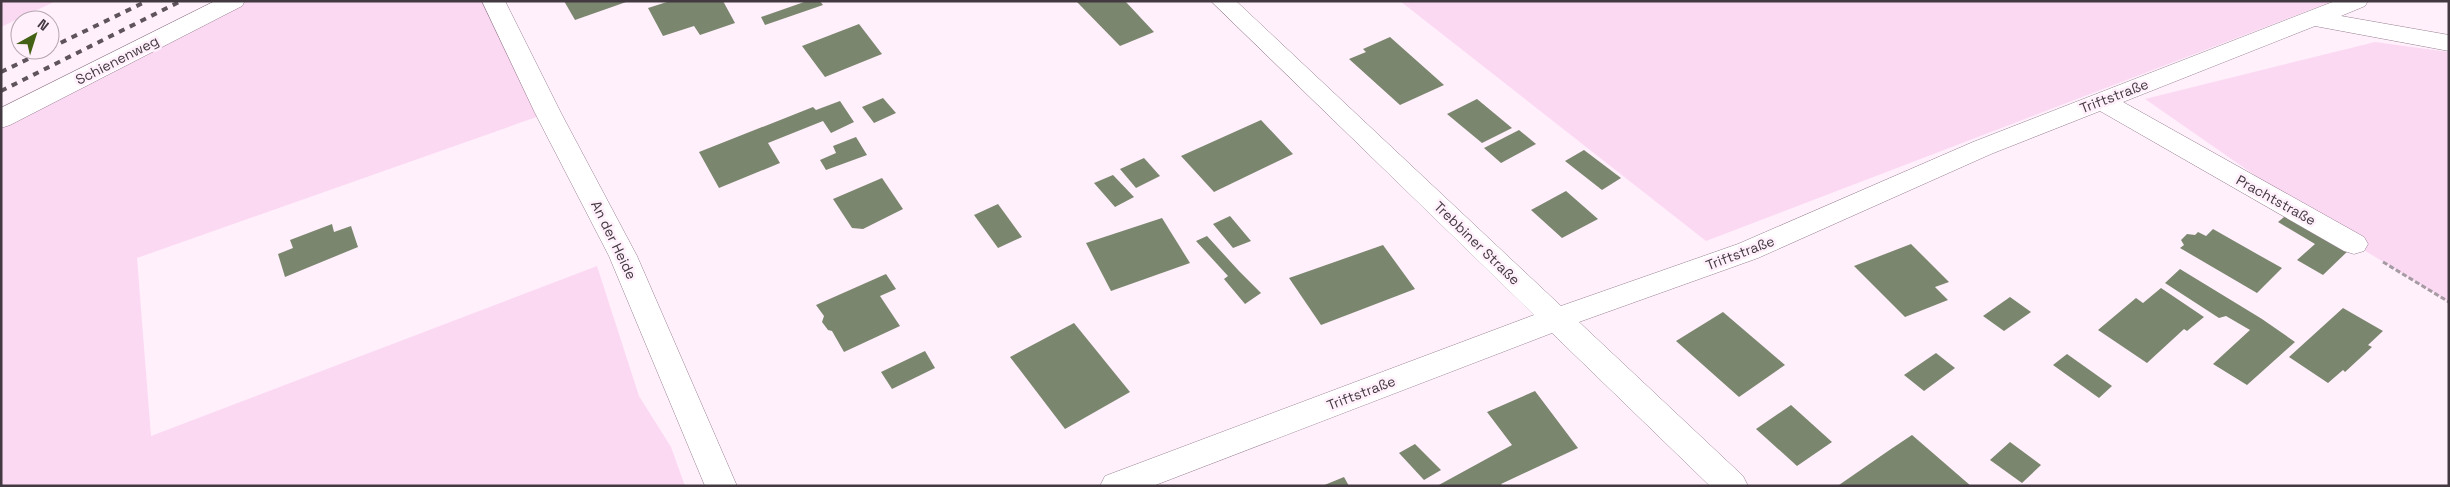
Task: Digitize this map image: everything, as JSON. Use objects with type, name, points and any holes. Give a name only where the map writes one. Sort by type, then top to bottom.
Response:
[{"type":"street","name":"Schienenweg","points":[[1,119],[234,1]]},
{"type":"street","name":"An der Heide","points":[[493,1],[548,113],[623,256],[721,486]]},
{"type":"street","name":"Trebbiner Straße","points":[[1222,1],[1326,97],[1732,486]]},
{"type":"street","name":"Triftstraße","points":[[1116,486],[1556,319],[1748,251],[1982,148],[2317,19],[2358,1]]},
{"type":"street","points":[[2317,19],[2449,43]]},
{"type":"street","name":"Prachtstraße","points":[[2101,101],[2354,244]]},
{"type":"path","points":[[2354,244],[2449,302]]},
{"type":"shaded area","points":[[1,1],[56,1],[37,10],[10,10],[10,23],[1,27]]},
{"type":"shaded area","points":[[228,1],[493,1],[548,113],[137,258],[151,436],[597,266],[639,396],[671,447],[685,486],[1,486],[1,113]]},
{"type":"shaded area","points":[[1400,1],[2333,1],[1706,241]]},
{"type":"shaded area","points":[[2375,42],[2449,52],[2449,302],[2354,244],[2145,99]]},
{"type":"building","points":[[564,1],[629,1],[575,20]]},
{"type":"building","points":[[670,1],[723,1],[735,23],[700,35],[694,26],[663,36],[648,8]]},
{"type":"building","points":[[807,1],[820,1],[823,5],[765,25],[761,17]]},
{"type":"building","points":[[1076,1],[1125,1],[1154,32],[1120,46]]},
{"type":"building","points":[[859,24],[882,54],[825,77],[802,46]]},
{"type":"building","points":[[1390,37],[1444,85],[1400,105],[1349,59],[1366,52],[1363,49]]},
{"type":"building","points":[[883,98],[896,113],[874,123],[862,107]]},
{"type":"building","points":[[1477,99],[1512,128],[1482,143],[1447,114]]},
{"type":"building","points":[[840,101],[854,122],[831,133],[823,121],[768,143],[780,163],[719,188],[699,152],[813,107],[816,110]]},
{"type":"building","points":[[1261,120],[1293,154],[1214,192],[1181,156]]},
{"type":"building","points":[[1519,130],[1536,144],[1501,163],[1484,148]]},
{"type":"building","points":[[856,137],[867,155],[826,170],[820,160],[836,153],[833,146]]},
{"type":"building","points":[[1584,150],[1621,178],[1602,190],[1565,161]]},
{"type":"building","points":[[1144,158],[1160,176],[1136,188],[1120,169]]},
{"type":"building","points":[[1113,175],[1134,197],[1115,207],[1094,183]]},
{"type":"building","points":[[882,178],[903,209],[863,229],[852,228],[833,199]]},
{"type":"building","points":[[1566,191],[1598,219],[1562,238],[1531,210]]},
{"type":"building","points":[[998,204],[1022,237],[998,248],[974,215]]},
{"type":"building","points":[[2289,213],[2350,249],[2323,275],[2297,260],[2315,244],[2278,222]]},
{"type":"building","points":[[1230,216],[1251,241],[1233,248],[1213,224]]},
{"type":"building","points":[[1162,218],[1190,263],[1111,291],[1086,243]]},
{"type":"building","points":[[332,224],[334,232],[351,226],[358,247],[285,277],[278,254],[293,248],[290,240]]},
{"type":"building","points":[[2213,229],[2282,268],[2257,293],[2180,248],[2184,245],[2181,240],[2187,234],[2195,235],[2198,232],[2206,236]]},
{"type":"building","points":[[1207,236],[1261,293],[1245,304],[1224,279],[1228,276],[1196,241]]},
{"type":"building","points":[[1911,244],[1949,282],[1935,287],[1948,300],[1905,317],[1854,266]]},
{"type":"building","points":[[1383,245],[1415,289],[1321,325],[1289,278]]},
{"type":"building","points":[[2180,269],[2262,319],[2295,342],[2247,385],[2213,364],[2250,330],[2226,316],[2219,318],[2165,283]]},
{"type":"building","points":[[886,274],[896,289],[880,296],[900,326],[844,352],[832,331],[828,330],[822,322],[824,316],[816,305]]},
{"type":"building","points":[[2161,288],[2204,317],[2187,331],[2184,329],[2147,363],[2098,330],[2136,298],[2143,303]]},
{"type":"building","points":[[2010,297],[2031,312],[2004,331],[1983,316]]},
{"type":"building","points":[[2343,308],[2383,331],[2368,345],[2372,347],[2345,372],[2343,370],[2328,383],[2289,357]]},
{"type":"building","points":[[1723,312],[1785,365],[1739,397],[1676,341]]},
{"type":"building","points":[[1074,323],[1130,392],[1065,429],[1010,357]]},
{"type":"building","points":[[925,351],[935,368],[892,389],[881,372]]},
{"type":"building","points":[[1936,353],[1955,368],[1924,391],[1904,375]]},
{"type":"building","points":[[2067,354],[2112,386],[2099,398],[2053,365]]},
{"type":"building","points":[[1535,391],[1578,448],[1501,484],[1503,486],[1437,486],[1512,445],[1487,412]]},
{"type":"building","points":[[1791,405],[1832,442],[1797,466],[1756,429]]},
{"type":"building","points":[[1912,435],[1971,486],[1839,485],[1891,449]]},
{"type":"building","points":[[2010,442],[2041,465],[2022,483],[1990,460]]},
{"type":"building","points":[[1415,444],[1441,470],[1424,480],[1399,453]]},
{"type":"building","points":[[1344,477],[1349,486],[1322,486]]},
{"type":"railway","points":[[60,43],[147,1]]},
{"type":"railway","points":[[1,91],[181,1]]},
{"type":"railway","points":[[1,72],[26,60]]}]
